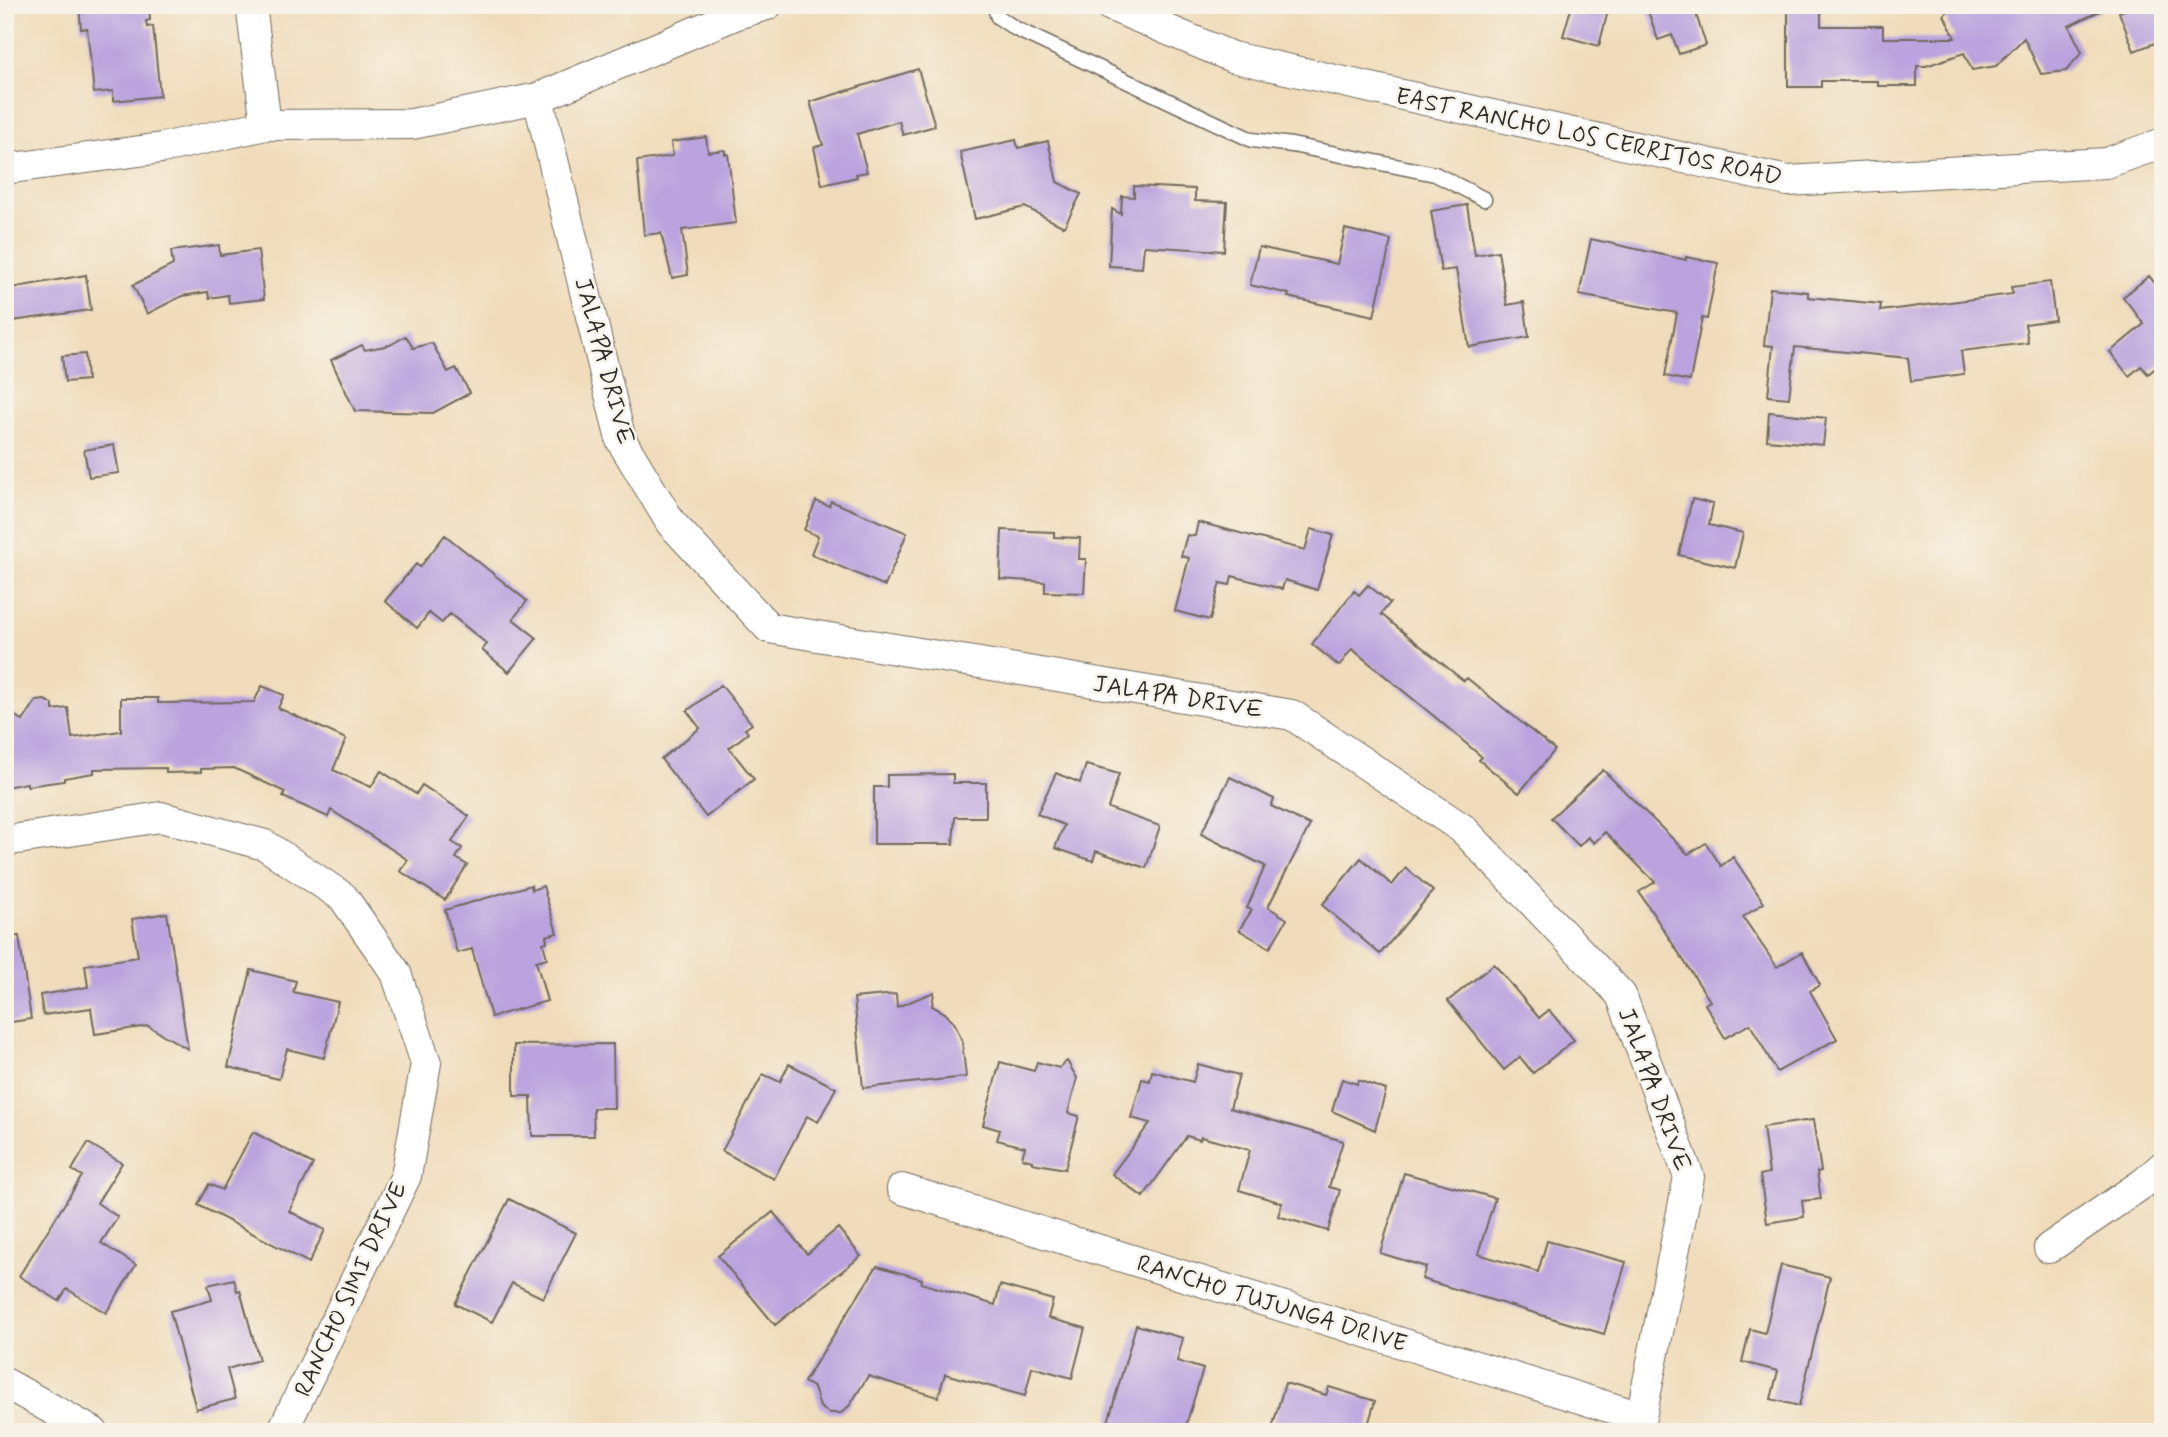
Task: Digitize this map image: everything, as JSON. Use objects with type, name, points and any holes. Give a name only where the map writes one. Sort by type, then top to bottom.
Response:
[{"type":"street","points":[[251,5],[266,125]]},
{"type":"street","points":[[5,169],[162,148],[266,125],[412,124],[538,98],[737,14],[767,5]]},
{"type":"street","name":"EAST RANCHO LOS CERRITOS ROAD","points":[[1109,5],[1231,57],[1787,181],[2106,163],[2163,143]]},
{"type":"street","name":"JALAPA DRIVE","points":[[538,98],[621,440],[671,523],[769,628],[1292,715],[1463,829],[1621,995],[1689,1177],[1636,1424]]},
{"type":"street","name":"RANCHO SIMI DRIVE","points":[[5,841],[161,817],[265,845],[343,897],[396,973],[426,1063],[406,1176],[282,1432]]},
{"type":"street","points":[[2049,1248],[2145,1182],[2163,1166]]},
{"type":"street","name":"RANCHO TUJUNGA DRIVE","points":[[902,1189],[1636,1424]]},
{"type":"street","points":[[5,1383],[93,1432]]},
{"type":"lane","points":[[994,5],[998,17],[1016,29],[1252,140],[1292,145],[1435,174],[1484,199]]},
{"type":"building","points":[[79,5],[149,5],[150,20],[146,21],[147,27],[153,26],[160,96],[113,101],[113,91],[94,93],[87,28],[81,29]]},
{"type":"building","points":[[1572,5],[1586,5],[1608,11],[1599,46],[1563,36]]},
{"type":"building","points":[[1646,5],[1693,5],[1706,45],[1679,54],[1672,35],[1658,40]]},
{"type":"building","points":[[1788,5],[1821,5],[1821,26],[1883,26],[1883,38],[1955,38],[1944,15],[1953,5],[2112,5],[2069,26],[2082,52],[2066,71],[2041,74],[2024,38],[1996,66],[1972,70],[1964,53],[1926,66],[1917,66],[1917,86],[1878,86],[1878,81],[1821,81],[1821,87],[1788,87]]},
{"type":"building","points":[[2137,5],[2163,5],[2163,40],[2134,51],[2119,12]]},
{"type":"building","points":[[918,69],[935,126],[903,135],[899,121],[857,134],[867,172],[822,185],[814,147],[823,145],[810,102]]},
{"type":"building","points":[[706,137],[708,152],[725,150],[725,154],[728,154],[736,223],[682,230],[688,275],[672,278],[661,233],[644,235],[637,161],[673,156],[671,142]]},
{"type":"building","points":[[1016,140],[1018,148],[1048,141],[1057,182],[1081,194],[1064,227],[1025,207],[975,219],[960,152]]},
{"type":"building","points":[[1134,186],[1195,189],[1195,201],[1227,202],[1224,251],[1144,246],[1142,268],[1109,266],[1112,209],[1121,214],[1122,196],[1134,197]]},
{"type":"building","points":[[1467,205],[1475,255],[1498,251],[1507,305],[1524,302],[1529,337],[1469,347],[1456,269],[1441,271],[1431,211]]},
{"type":"building","points":[[1345,229],[1391,240],[1374,316],[1288,297],[1289,294],[1250,285],[1259,247],[1337,264]]},
{"type":"building","points":[[1591,239],[1686,260],[1686,257],[1718,263],[1707,319],[1702,318],[1690,381],[1665,376],[1677,313],[1579,295]]},
{"type":"building","points":[[219,245],[220,255],[258,250],[264,299],[229,303],[228,295],[209,298],[208,292],[182,296],[147,314],[133,285],[173,265],[171,251]]},
{"type":"building","points":[[86,275],[91,310],[5,322],[5,289]]},
{"type":"building","points":[[2149,276],[2163,293],[2163,362],[2148,374],[2141,366],[2129,376],[2110,352],[2144,324],[2123,297]]},
{"type":"building","points":[[2050,282],[2055,320],[2025,324],[2028,343],[1961,351],[1964,374],[1911,381],[1908,358],[1795,347],[1789,398],[1768,396],[1773,346],[1764,345],[1770,288],[1808,292],[1808,297],[1881,304],[1880,311],[2013,294],[2011,287]]},
{"type":"building","points":[[406,336],[413,348],[432,343],[448,372],[456,368],[470,393],[433,413],[355,411],[331,360],[362,345],[365,350],[390,345]]},
{"type":"building","points":[[85,354],[87,380],[65,382],[62,356]]},
{"type":"building","points":[[1769,412],[1826,418],[1823,445],[1767,440]]},
{"type":"building","points":[[114,445],[119,473],[89,477],[84,450]]},
{"type":"building","points":[[1692,499],[1713,504],[1709,525],[1743,533],[1735,568],[1679,555]]},
{"type":"building","points":[[816,501],[829,506],[831,501],[907,533],[885,586],[811,554],[818,536],[804,530]]},
{"type":"building","points":[[1198,522],[1305,550],[1311,529],[1333,535],[1317,590],[1285,580],[1282,589],[1232,576],[1230,585],[1220,583],[1210,620],[1175,611],[1189,558],[1181,556],[1187,535],[1195,536]]},
{"type":"building","points":[[1002,530],[1054,532],[1054,537],[1080,538],[1079,559],[1086,559],[1084,593],[1045,592],[1045,582],[1000,579]]},
{"type":"building","points":[[445,535],[527,601],[513,619],[537,638],[509,672],[482,650],[487,644],[450,614],[442,623],[429,613],[417,628],[385,601],[416,564],[420,567]]},
{"type":"building","points":[[1368,585],[1390,603],[1381,614],[1464,681],[1467,678],[1555,750],[1519,793],[1479,760],[1482,757],[1352,649],[1339,666],[1312,644],[1354,591],[1359,595]]},
{"type":"building","points":[[721,685],[752,724],[745,729],[748,733],[729,748],[754,779],[706,817],[661,759],[700,728],[687,711]]},
{"type":"building","points":[[262,686],[284,695],[278,708],[346,739],[333,770],[371,787],[381,771],[416,794],[422,785],[469,816],[452,842],[462,848],[456,858],[467,865],[445,900],[400,871],[408,860],[331,810],[328,817],[283,797],[285,792],[234,768],[166,773],[166,768],[94,769],[94,773],[64,778],[64,781],[5,787],[5,709],[23,721],[36,701],[45,700],[53,704],[53,710],[68,708],[72,738],[121,731],[121,698],[158,698],[158,703],[254,702]]},
{"type":"building","points":[[1086,765],[1119,774],[1108,808],[1160,826],[1146,868],[1096,851],[1093,861],[1055,848],[1064,825],[1037,814],[1056,773],[1080,783]]},
{"type":"building","points":[[1603,770],[1688,854],[1706,843],[1721,866],[1733,857],[1764,903],[1743,917],[1777,967],[1802,952],[1820,985],[1810,991],[1837,1039],[1777,1072],[1750,1024],[1725,1038],[1705,1004],[1710,1001],[1639,892],[1655,882],[1605,832],[1594,843],[1588,837],[1579,846],[1551,818]]},
{"type":"building","points":[[953,774],[953,783],[986,783],[986,817],[955,817],[953,844],[874,844],[874,787],[887,787],[887,775]]},
{"type":"building","points":[[1230,777],[1274,799],[1271,806],[1310,825],[1268,907],[1287,919],[1270,948],[1239,930],[1252,910],[1247,908],[1265,866],[1201,834]]},
{"type":"building","points":[[1361,858],[1392,885],[1406,868],[1433,891],[1380,954],[1322,905]]},
{"type":"building","points":[[531,885],[532,890],[543,886],[557,933],[546,936],[547,942],[543,943],[547,958],[536,961],[547,1001],[491,1017],[472,949],[457,953],[445,910]]},
{"type":"building","points":[[167,913],[188,1049],[148,1026],[95,1034],[91,1008],[43,1015],[40,995],[88,987],[85,965],[138,957],[132,919]]},
{"type":"building","points":[[19,936],[31,1019],[5,1023],[5,937]]},
{"type":"building","points":[[1494,964],[1539,1018],[1549,1010],[1574,1040],[1533,1073],[1520,1057],[1504,1070],[1448,1001]]},
{"type":"building","points":[[251,970],[296,981],[293,992],[338,1002],[324,1058],[287,1049],[279,1079],[228,1067]]},
{"type":"building","points":[[934,992],[932,1006],[945,1013],[955,1024],[962,1041],[966,1077],[863,1088],[854,998],[896,994],[897,1007]]},
{"type":"building","points":[[613,1044],[614,1108],[593,1108],[594,1136],[532,1136],[531,1096],[514,1096],[514,1045]]},
{"type":"building","points":[[1067,1061],[1077,1078],[1068,1113],[1079,1116],[1065,1169],[1032,1163],[1022,1158],[1025,1147],[997,1140],[1000,1130],[983,1125],[1000,1062],[1034,1071],[1037,1062],[1059,1068]]},
{"type":"building","points":[[789,1064],[836,1088],[818,1122],[807,1116],[774,1179],[722,1151],[763,1074],[780,1082]]},
{"type":"building","points":[[1198,1064],[1239,1075],[1230,1108],[1343,1141],[1329,1187],[1340,1190],[1328,1231],[1278,1216],[1282,1203],[1239,1190],[1250,1150],[1201,1137],[1200,1140],[1187,1136],[1143,1197],[1112,1174],[1150,1123],[1131,1118],[1142,1079],[1150,1081],[1152,1071],[1193,1082]]},
{"type":"building","points":[[1342,1079],[1357,1084],[1358,1080],[1386,1090],[1375,1130],[1332,1111]]},
{"type":"building","points":[[1813,1120],[1821,1171],[1817,1172],[1821,1199],[1802,1201],[1804,1217],[1767,1223],[1760,1175],[1769,1173],[1763,1127]]},
{"type":"building","points":[[253,1132],[313,1164],[289,1211],[325,1230],[309,1263],[198,1205],[209,1184],[222,1190]]},
{"type":"building","points":[[88,1143],[122,1163],[97,1203],[118,1217],[101,1243],[136,1265],[106,1313],[67,1289],[59,1301],[19,1276],[82,1176],[72,1170]]},
{"type":"building","points":[[1404,1173],[1495,1198],[1478,1254],[1538,1272],[1547,1241],[1626,1262],[1604,1334],[1422,1279],[1426,1267],[1380,1253]]},
{"type":"building","points":[[509,1199],[576,1233],[543,1298],[512,1283],[492,1322],[455,1304]]},
{"type":"building","points":[[773,1212],[807,1254],[838,1228],[861,1256],[775,1325],[718,1256]]},
{"type":"building","points":[[1781,1265],[1830,1277],[1799,1406],[1771,1399],[1778,1371],[1742,1362],[1750,1329],[1765,1333]]},
{"type":"building","points":[[877,1266],[922,1279],[921,1283],[995,1305],[1000,1285],[1053,1300],[1048,1318],[1085,1328],[1072,1378],[1032,1367],[1025,1396],[945,1374],[938,1397],[868,1376],[850,1405],[841,1413],[829,1413],[820,1407],[814,1388],[804,1382]]},
{"type":"building","points":[[234,1279],[237,1291],[240,1290],[259,1360],[227,1369],[235,1399],[196,1409],[170,1311],[212,1300],[208,1285]]},
{"type":"building","points":[[1136,1325],[1183,1338],[1177,1361],[1203,1369],[1184,1432],[1115,1432],[1115,1424],[1108,1422]]},
{"type":"building","points":[[1285,1383],[1326,1395],[1329,1387],[1375,1401],[1366,1432],[1271,1432]]}]
